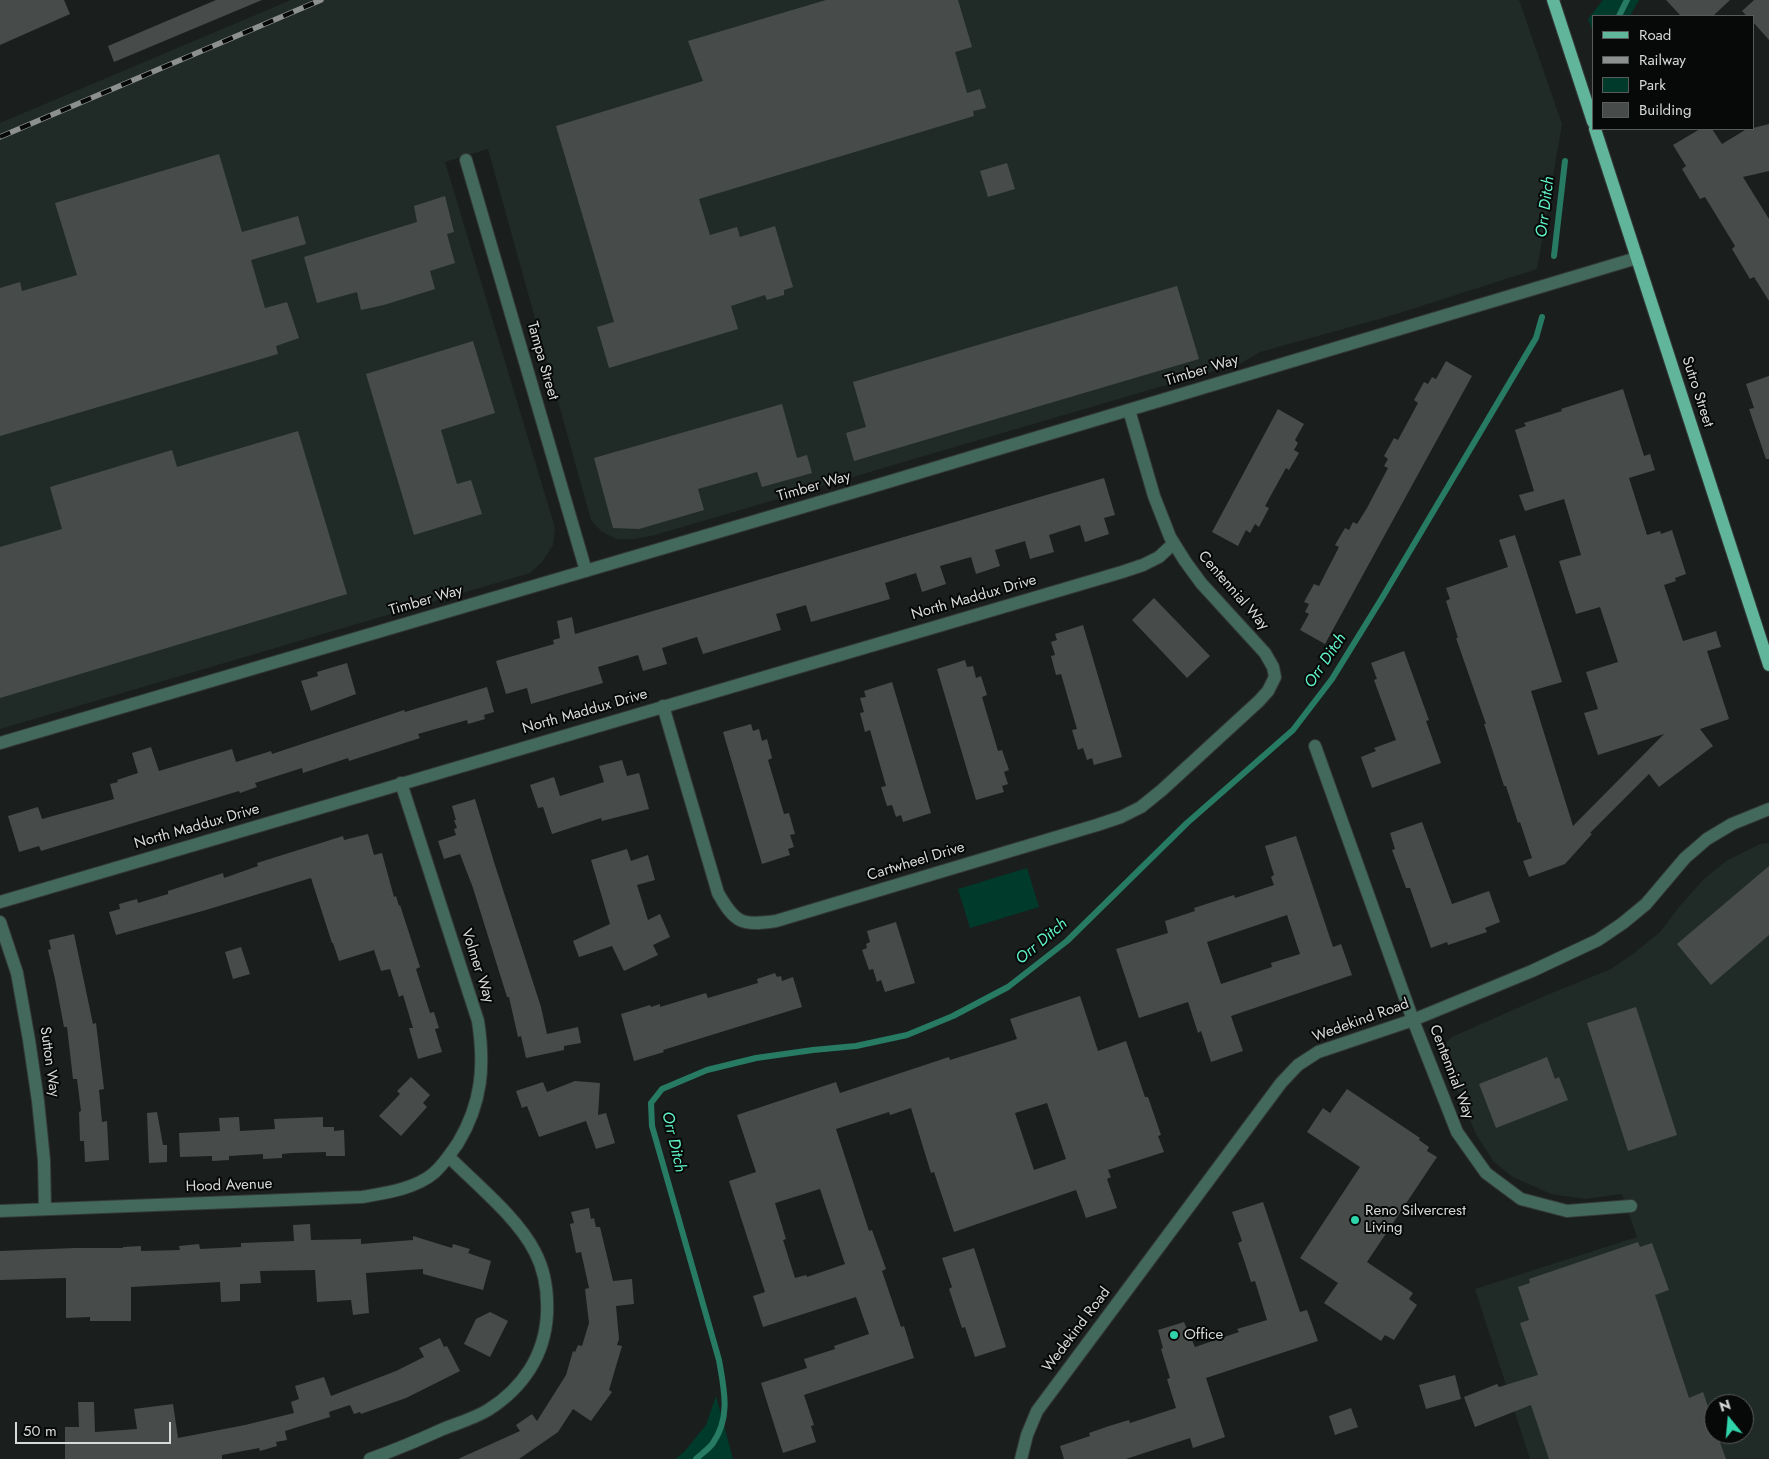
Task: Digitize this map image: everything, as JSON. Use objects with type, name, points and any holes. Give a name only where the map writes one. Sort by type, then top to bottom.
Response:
[{"type":"main road","points":[[1553,0],[1592,119]]},
{"type":"main road","name":"Sutro Street","points":[[1595,130],[1769,665]]},
{"type":"street","name":"Tampa Street","points":[[466,160],[586,571]]},
{"type":"street","name":"Timber Way","points":[[0,743],[586,571],[1637,258]]},
{"type":"street","name":"Centennial Way","points":[[1129,410],[1154,496],[1164,524],[1174,543],[1201,583],[1265,653],[1274,667],[1275,677]]},
{"type":"street","name":"North Maddux Drive","points":[[0,902],[1143,565],[1159,557],[1174,543]]},
{"type":"street","name":"Cartwheel Drive","points":[[663,706],[718,893],[736,919],[748,923],[762,923],[785,919],[1121,816],[1141,807],[1259,702],[1268,692],[1275,677]]},
{"type":"street","name":"Centennial Way","points":[[1314,746],[1457,1132],[1486,1173],[1521,1199],[1567,1211],[1631,1206]]},
{"type":"street","name":"Volmer Way","points":[[401,783],[478,1021],[482,1046],[481,1076],[477,1102],[466,1129],[448,1157]]},
{"type":"street","name":"Wedekind Road","points":[[1021,1459],[1027,1435],[1037,1412],[1280,1083],[1298,1065],[1318,1052],[1414,1020],[1532,971],[1598,940],[1624,924],[1646,904],[1685,858],[1707,839],[1732,824],[1769,810]]},
{"type":"street","name":"Sutton Way","points":[[0,922],[17,973],[30,1040],[44,1160],[45,1210]]},
{"type":"street","name":"Hood Avenue","points":[[0,1211],[362,1197],[387,1193],[413,1184],[433,1174],[448,1157]]},
{"type":"street","points":[[370,1459],[396,1450],[488,1410],[511,1392],[529,1373],[540,1352],[546,1325],[548,1296],[544,1274],[535,1251],[519,1228],[448,1157]]},
{"type":"shaded area","points":[[291,0],[1519,0],[1562,124],[1537,269],[1390,316],[1260,352],[1241,363],[655,535],[635,539],[616,539],[601,531],[591,520],[488,149],[445,162],[555,528],[553,545],[542,562],[530,573],[0,729],[0,123]]},
{"type":"shaded area","points":[[1769,843],[1769,1459],[1530,1459],[1475,1289],[1637,1237],[1622,1194],[1585,1199],[1551,1194],[1513,1177],[1494,1162],[1476,1134],[1443,1056],[1443,1046],[1452,1037],[1611,969],[1660,932],[1703,880],[1726,861],[1760,844]]},
{"type":"green space","points":[[1603,0],[1639,0],[1631,15],[1592,15],[1592,29],[1588,19]]},
{"type":"green space","points":[[1027,868],[1039,907],[970,928],[958,889]]},
{"type":"green space","points":[[716,1396],[733,1459],[675,1459],[684,1452],[706,1425]]},
{"type":"building","points":[[0,0],[64,0],[70,14],[0,45]]},
{"type":"building","points":[[216,0],[262,0],[114,62],[108,46]]},
{"type":"building","points":[[826,0],[958,0],[972,47],[955,52],[967,93],[980,89],[986,108],[973,111],[974,116],[699,199],[710,235],[737,227],[740,237],[775,226],[793,287],[784,290],[784,295],[767,300],[765,295],[731,306],[738,329],[609,368],[597,327],[614,322],[556,126],[703,81],[688,41]]},
{"type":"building","points":[[1666,0],[1730,0],[1714,15],[1680,15]]},
{"type":"building","points":[[1754,0],[1769,0],[1769,40],[1754,23],[1754,15],[1746,15],[1742,11]]},
{"type":"building","points":[[1769,124],[1769,171],[1743,177],[1769,219],[1769,301],[1754,277],[1750,279],[1732,249],[1735,246],[1705,197],[1700,199],[1682,169],[1686,166],[1673,145],[1698,130],[1713,130],[1722,144],[1745,130],[1754,130],[1754,128]]},
{"type":"building","points":[[219,154],[242,232],[298,216],[306,244],[251,260],[265,308],[287,302],[299,338],[276,346],[278,354],[0,436],[0,288],[20,282],[22,291],[77,275],[55,203]]},
{"type":"building","points":[[1007,163],[1015,189],[988,197],[980,171]]},
{"type":"building","points":[[445,196],[454,232],[447,234],[455,263],[430,271],[435,289],[361,310],[357,292],[317,303],[304,257],[417,222],[414,206]]},
{"type":"building","points":[[1177,286],[1199,359],[854,461],[846,433],[866,427],[853,382]]},
{"type":"building","points":[[473,341],[495,413],[441,430],[457,484],[471,480],[482,514],[414,535],[366,374]]},
{"type":"building","points":[[1446,361],[1472,376],[1325,644],[1300,630],[1309,614],[1305,612],[1309,604],[1304,602],[1314,584],[1319,586],[1339,547],[1335,545],[1345,528],[1349,530],[1353,522],[1357,524],[1367,508],[1388,468],[1384,466],[1388,459],[1384,456],[1394,438],[1398,440],[1418,403],[1414,400],[1424,382],[1428,384],[1432,377],[1436,379]]},
{"type":"building","points":[[1769,376],[1769,459],[1766,459],[1749,409],[1754,408],[1746,384]]},
{"type":"building","points":[[1623,389],[1644,456],[1650,454],[1655,470],[1629,478],[1647,535],[1660,531],[1661,534],[1672,530],[1686,574],[1675,578],[1676,581],[1664,585],[1683,641],[1716,631],[1721,647],[1707,651],[1729,719],[1700,729],[1713,746],[1659,787],[1649,774],[1590,833],[1592,834],[1565,864],[1529,877],[1523,861],[1532,858],[1506,786],[1504,786],[1484,724],[1486,724],[1456,638],[1458,638],[1446,601],[1450,599],[1446,588],[1508,567],[1499,540],[1515,535],[1562,682],[1531,691],[1573,826],[1664,734],[1598,755],[1584,713],[1598,709],[1586,672],[1618,662],[1600,607],[1576,614],[1559,561],[1581,555],[1564,499],[1525,511],[1519,495],[1534,491],[1515,430],[1526,426],[1524,423]]},
{"type":"building","points":[[782,404],[797,458],[807,455],[812,473],[762,487],[757,472],[698,489],[704,510],[639,529],[613,528],[594,458]]},
{"type":"building","points":[[1278,409],[1304,424],[1295,440],[1298,443],[1294,450],[1299,453],[1289,470],[1286,468],[1265,506],[1269,508],[1259,527],[1255,524],[1250,533],[1246,530],[1238,546],[1212,532]]},
{"type":"building","points":[[298,431],[347,594],[0,698],[0,547],[62,529],[50,487],[172,450],[177,467]]},
{"type":"building","points":[[1104,478],[1115,515],[1104,518],[1109,534],[1085,542],[1080,525],[1049,535],[1054,552],[1030,559],[1025,541],[995,550],[1000,566],[976,574],[971,557],[940,566],[946,584],[922,592],[916,573],[885,583],[890,599],[811,622],[806,605],[776,614],[781,630],[703,654],[697,637],[662,648],[667,664],[643,671],[638,655],[598,667],[603,683],[531,704],[527,688],[506,694],[496,661],[554,644],[553,640],[560,638],[557,621],[572,617],[575,634]]},
{"type":"building","points":[[1154,598],[1210,656],[1187,678],[1132,620]]},
{"type":"building","points":[[1083,625],[1122,757],[1094,765],[1092,758],[1087,760],[1083,748],[1078,750],[1072,730],[1077,729],[1061,674],[1056,675],[1051,656],[1055,655],[1051,642],[1057,640],[1055,634]]},
{"type":"building","points":[[1404,651],[1429,720],[1426,721],[1441,763],[1372,788],[1361,757],[1376,751],[1374,748],[1396,740],[1374,680],[1377,679],[1371,663]]},
{"type":"building","points":[[965,660],[967,667],[973,666],[976,678],[981,676],[987,695],[982,697],[998,751],[1002,750],[1009,770],[1004,772],[1008,784],[1002,786],[1004,792],[976,800],[937,669]]},
{"type":"building","points":[[347,663],[356,694],[311,711],[301,681],[318,676],[317,672]]},
{"type":"building","points":[[892,682],[931,813],[903,822],[901,815],[896,817],[892,805],[887,806],[881,787],[886,786],[870,730],[865,732],[860,713],[864,712],[860,698],[866,697],[864,691]]},
{"type":"building","points":[[487,687],[494,712],[484,715],[485,719],[468,724],[467,720],[418,734],[420,738],[349,761],[348,758],[303,773],[302,768],[255,783],[257,787],[240,793],[239,791],[41,851],[39,846],[19,852],[8,816],[38,807],[42,819],[114,799],[110,784],[138,773],[132,753],[151,747],[159,771],[232,749],[236,762],[271,751],[272,754],[404,710],[405,712]]},
{"type":"building","points":[[751,724],[753,731],[759,729],[762,741],[767,739],[772,758],[768,760],[784,814],[789,813],[795,834],[790,835],[794,847],[788,849],[790,855],[762,864],[723,732]]},
{"type":"building","points":[[622,760],[627,776],[639,773],[649,809],[602,821],[601,818],[552,834],[543,807],[538,808],[530,785],[554,777],[560,796],[604,782],[599,766]]},
{"type":"building","points":[[475,799],[541,1007],[547,1034],[578,1027],[581,1043],[564,1046],[564,1050],[526,1058],[521,1036],[518,1037],[509,997],[507,997],[473,888],[460,854],[444,859],[438,841],[456,835],[454,829],[457,828],[454,820],[456,820],[452,806]]},
{"type":"building","points":[[1422,822],[1452,904],[1489,891],[1500,922],[1485,928],[1487,932],[1448,945],[1447,942],[1431,948],[1410,888],[1406,888],[1392,850],[1395,849],[1390,833]]},
{"type":"building","points":[[368,834],[374,855],[382,853],[394,897],[396,896],[400,905],[420,967],[416,969],[430,1013],[434,1012],[439,1028],[435,1029],[442,1052],[418,1059],[409,1028],[413,1028],[403,995],[399,997],[390,969],[381,971],[374,950],[339,961],[311,878],[116,935],[109,912],[120,909],[119,904],[137,899],[138,903],[223,873],[224,878],[258,866],[257,863],[343,836],[344,840]]},
{"type":"building","points":[[1296,836],[1333,947],[1341,944],[1352,975],[1231,1016],[1243,1051],[1211,1062],[1201,1031],[1198,1033],[1188,1002],[1139,1018],[1116,949],[1168,933],[1165,921],[1195,911],[1194,908],[1234,895],[1235,898],[1274,885],[1271,877],[1274,875],[1265,846]],"holes":[[[1287,915],[1300,954],[1271,963],[1272,967],[1221,984],[1207,942]]]},
{"type":"building","points":[[627,849],[631,861],[648,855],[655,880],[637,885],[648,920],[660,914],[670,937],[653,945],[658,955],[624,971],[612,946],[579,957],[573,941],[610,924],[591,860]]},
{"type":"building","points":[[1769,866],[1769,935],[1711,985],[1677,944]]},
{"type":"building","points":[[896,922],[915,983],[885,992],[881,980],[877,982],[873,969],[869,970],[862,950],[867,948],[866,944],[870,942],[867,931]]},
{"type":"building","points":[[74,934],[93,1024],[96,1023],[104,1089],[99,1090],[102,1122],[107,1121],[109,1160],[85,1162],[84,1141],[80,1141],[79,1112],[81,1111],[77,1079],[73,1079],[67,1027],[64,1027],[48,950],[51,949],[49,940]]},
{"type":"building","points":[[241,947],[250,974],[233,979],[225,952]]},
{"type":"building","points":[[775,973],[777,977],[781,976],[782,981],[793,977],[802,1007],[663,1050],[664,1052],[634,1061],[621,1014],[650,1005],[651,1007],[660,1004],[660,1007],[706,993],[708,998],[758,983],[757,979]]},
{"type":"building","points":[[1080,996],[1098,1051],[1126,1041],[1145,1097],[1148,1097],[1161,1135],[1158,1136],[1164,1152],[1108,1170],[1111,1177],[1107,1179],[1117,1208],[1086,1218],[1076,1190],[954,1232],[934,1172],[931,1173],[911,1108],[890,1115],[889,1112],[836,1129],[869,1231],[872,1230],[886,1269],[882,1271],[901,1327],[904,1326],[914,1358],[804,1395],[814,1425],[811,1426],[816,1442],[783,1453],[761,1383],[807,1368],[804,1359],[835,1349],[834,1346],[869,1334],[856,1297],[763,1327],[753,1296],[765,1292],[729,1181],[756,1172],[737,1115],[836,1082],[840,1093],[949,1057],[950,1060],[1017,1039],[1010,1019]],"holes":[[[1047,1103],[1066,1159],[1034,1170],[1015,1113]],[[820,1189],[845,1264],[807,1277],[806,1275],[795,1278],[783,1240],[786,1239],[775,1203]]]},
{"type":"building","points":[[1636,1007],[1677,1135],[1628,1151],[1587,1023]]},
{"type":"building","points":[[1547,1057],[1555,1079],[1559,1077],[1568,1100],[1496,1128],[1479,1084]]},
{"type":"building","points":[[411,1077],[430,1095],[423,1103],[427,1107],[401,1136],[379,1116],[400,1094],[397,1091]]},
{"type":"building","points":[[575,1081],[600,1083],[598,1115],[606,1113],[615,1143],[596,1149],[586,1121],[539,1137],[527,1106],[522,1108],[516,1091],[543,1082],[547,1092]]},
{"type":"building","name":"Reno Silvercrest Living","points":[[1347,1089],[1420,1138],[1419,1140],[1429,1147],[1427,1151],[1437,1157],[1367,1262],[1413,1293],[1409,1299],[1417,1305],[1394,1340],[1385,1335],[1381,1341],[1324,1303],[1338,1283],[1300,1258],[1360,1167],[1307,1132],[1323,1108],[1330,1113]]},
{"type":"building","points":[[157,1112],[163,1145],[167,1145],[167,1162],[149,1163],[147,1113]]},
{"type":"building","points":[[239,1117],[240,1131],[275,1129],[274,1119],[323,1117],[323,1127],[334,1127],[334,1131],[344,1130],[345,1156],[326,1156],[326,1152],[292,1153],[282,1154],[282,1158],[263,1159],[263,1154],[229,1156],[229,1160],[212,1161],[212,1156],[180,1157],[179,1133],[220,1131],[219,1118]]},
{"type":"building","points":[[1263,1202],[1300,1312],[1307,1310],[1318,1341],[1206,1378],[1225,1437],[1193,1448],[1190,1438],[1126,1459],[1064,1459],[1060,1446],[1090,1436],[1089,1433],[1109,1426],[1129,1420],[1130,1423],[1176,1408],[1167,1379],[1170,1378],[1161,1349],[1163,1348],[1158,1330],[1184,1322],[1195,1347],[1239,1332],[1237,1329],[1267,1320],[1255,1281],[1251,1282],[1238,1243],[1242,1241],[1232,1212]]},
{"type":"building","points":[[589,1208],[591,1219],[594,1218],[596,1227],[600,1227],[613,1281],[632,1279],[634,1304],[616,1306],[619,1339],[617,1345],[622,1346],[609,1390],[612,1392],[591,1421],[573,1409],[558,1432],[519,1459],[458,1459],[520,1431],[516,1425],[532,1414],[537,1421],[566,1375],[573,1351],[575,1352],[578,1345],[582,1346],[589,1323],[585,1289],[589,1288],[581,1252],[576,1253],[570,1224],[574,1223],[571,1212]]},
{"type":"building","points":[[310,1224],[311,1240],[361,1239],[361,1244],[413,1240],[413,1236],[452,1248],[453,1244],[470,1249],[468,1253],[491,1261],[483,1290],[423,1274],[423,1269],[366,1273],[369,1313],[353,1315],[351,1300],[317,1302],[315,1270],[260,1271],[261,1283],[240,1284],[240,1301],[221,1302],[220,1282],[131,1287],[131,1321],[90,1321],[90,1317],[66,1318],[66,1278],[0,1280],[0,1251],[141,1246],[141,1251],[180,1250],[179,1246],[199,1244],[200,1249],[241,1247],[241,1243],[294,1241],[293,1225]]},
{"type":"building","points":[[1638,1242],[1640,1247],[1652,1243],[1669,1290],[1655,1295],[1689,1398],[1703,1392],[1704,1395],[1704,1444],[1721,1444],[1726,1459],[1549,1459],[1531,1405],[1475,1427],[1464,1397],[1497,1384],[1499,1387],[1538,1375],[1520,1323],[1529,1320],[1518,1287],[1530,1283],[1529,1279]]},
{"type":"building","points":[[974,1248],[1006,1347],[975,1357],[965,1327],[962,1328],[949,1289],[952,1287],[942,1258]]},
{"type":"building","points":[[490,1312],[508,1321],[490,1357],[464,1344],[476,1319]]},
{"type":"building","points":[[440,1338],[444,1347],[447,1346],[460,1371],[406,1398],[361,1414],[360,1412],[354,1414],[350,1405],[329,1412],[330,1417],[285,1431],[287,1440],[276,1442],[277,1446],[260,1451],[259,1448],[222,1455],[222,1459],[65,1459],[65,1427],[79,1427],[78,1402],[94,1402],[95,1432],[137,1429],[134,1409],[173,1404],[178,1438],[294,1413],[291,1402],[299,1399],[295,1386],[324,1377],[331,1396],[396,1371],[424,1357],[419,1348]]},
{"type":"building","points":[[1455,1375],[1461,1399],[1426,1409],[1419,1385]]},
{"type":"building","points":[[1351,1408],[1358,1427],[1335,1435],[1329,1416]]},
{"type":"waterway","name":"Orr Ditch","points":[[1620,15],[1627,0]]},
{"type":"waterway","name":"Orr Ditch","points":[[1554,256],[1565,161]]},
{"type":"waterway","name":"Orr Ditch","points":[[696,1459],[711,1445],[719,1433],[724,1413],[724,1392],[719,1360],[652,1126],[651,1103],[662,1089],[707,1070],[756,1058],[856,1046],[907,1035],[953,1016],[1008,987],[1067,941],[1187,823],[1293,730],[1332,679],[1536,338],[1542,317]]},
{"type":"railway","points":[[0,137],[321,0]]},
{"type":"place","name":"Reno Silvercrest Living","points":[[1355,1220]]},
{"type":"place","name":"Office","points":[[1174,1335]]}]
